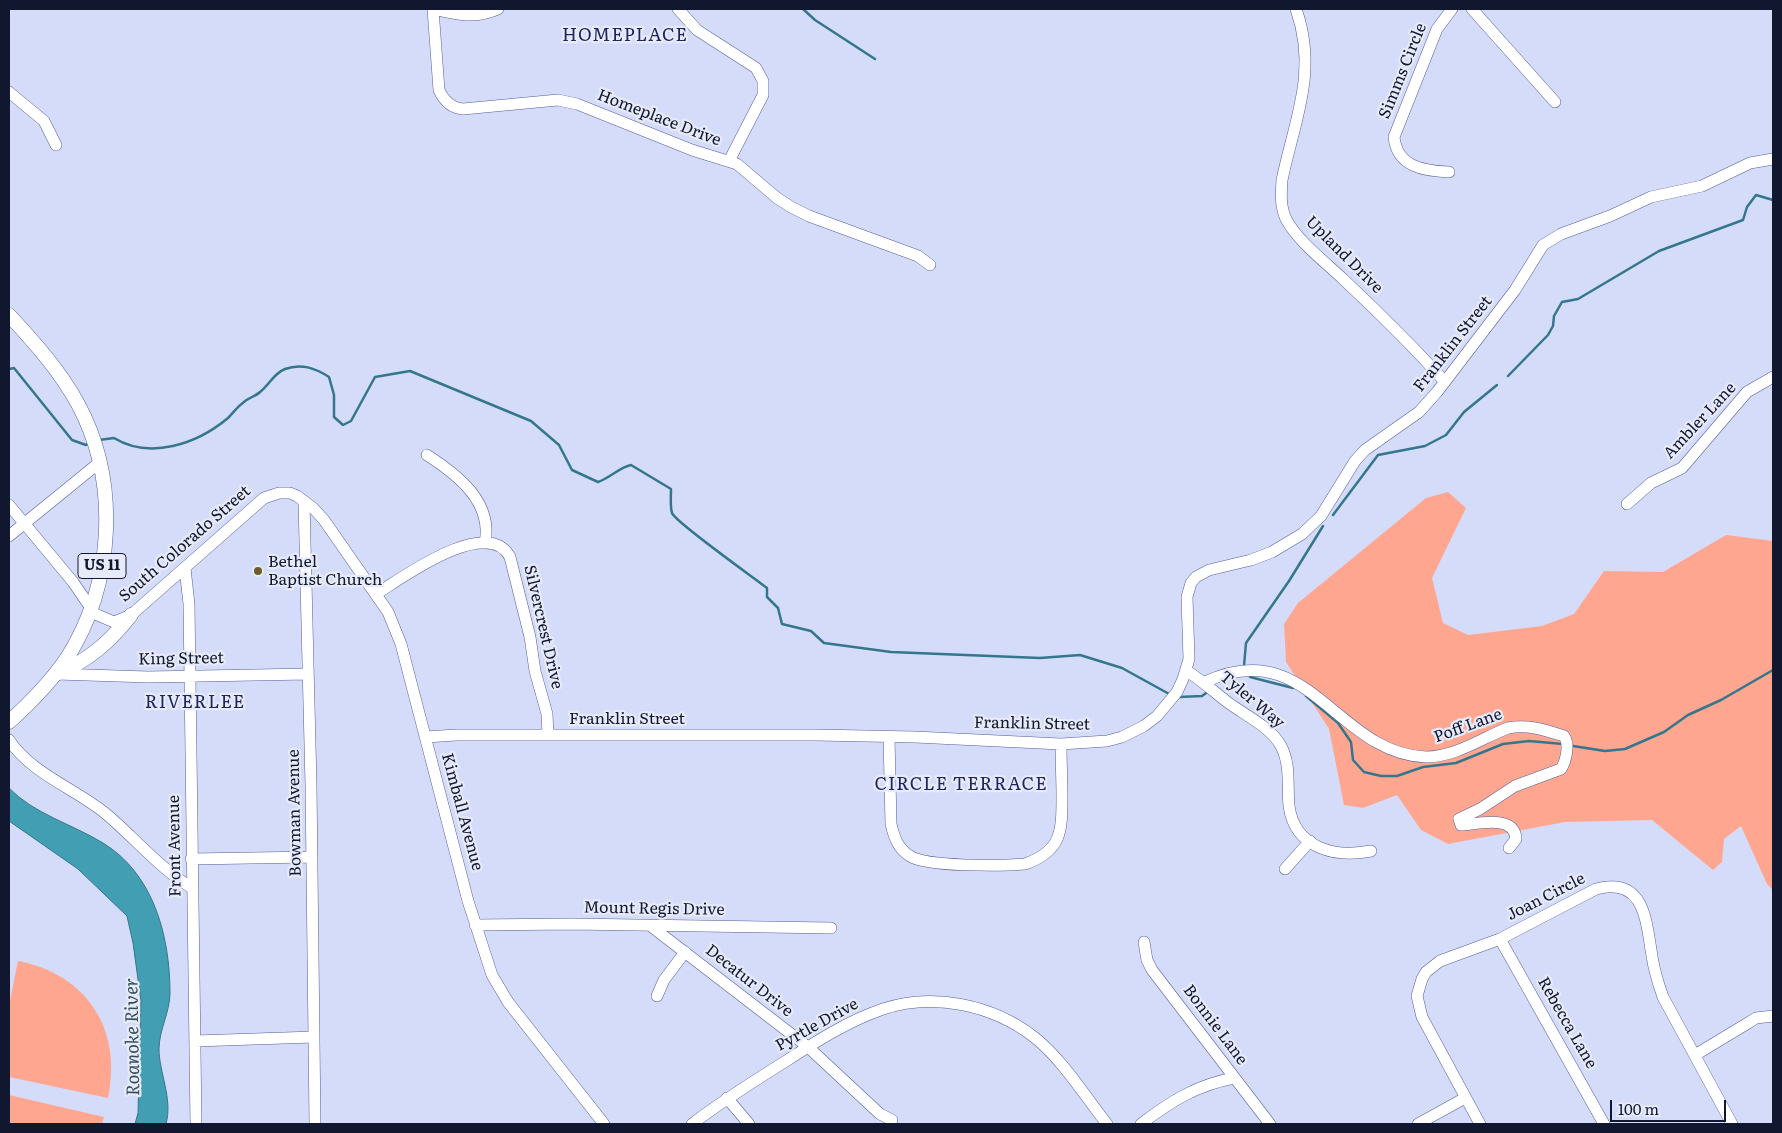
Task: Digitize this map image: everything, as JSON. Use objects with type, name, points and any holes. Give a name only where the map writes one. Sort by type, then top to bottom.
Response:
[{"type":"main road","name":"US 11","points":[[9,315],[66,383],[96,449],[105,493],[105,538],[97,590],[91,610],[78,638],[55,674],[9,722]]},
{"type":"main road","points":[[55,674],[80,664],[97,651],[114,637],[132,615]]},
{"type":"street","points":[[433,9],[469,16],[479,16],[498,9]]},
{"type":"street","name":"Homeplace Drive","points":[[433,9],[440,90],[442,96],[452,106],[463,109],[534,102],[568,102],[692,150],[729,161],[746,170],[790,207],[809,216],[918,256],[930,266]]},
{"type":"street","points":[[678,9],[697,30],[756,68],[763,81],[763,96],[729,161]]},
{"type":"street","name":"Upland Drive","points":[[1296,9],[1305,44],[1306,76],[1282,180],[1281,196],[1285,215],[1293,228],[1316,253],[1415,349],[1445,382]]},
{"type":"street","name":"Simms Circle","points":[[1449,172],[1431,171],[1414,167],[1397,151],[1394,137],[1436,29],[1452,9]]},
{"type":"street","points":[[1472,9],[1555,102]]},
{"type":"street","points":[[9,92],[44,121],[56,145]]},
{"type":"street","name":"Franklin Street","points":[[426,737],[456,734],[889,737],[1082,744],[1122,737],[1144,726],[1167,705],[1176,692],[1186,671],[1189,646],[1187,597],[1196,577],[1209,570],[1251,560],[1302,534],[1321,516],[1355,461],[1365,450],[1419,412],[1445,382],[1516,290],[1536,254],[1552,238],[1610,216],[1651,197],[1702,186],[1750,163],[1773,159]]},
{"type":"street","name":"Ambler Lane","points":[[1627,504],[1651,483],[1682,468],[1747,392],[1773,377]]},
{"type":"street","points":[[9,536],[96,449]]},
{"type":"street","points":[[376,594],[445,553],[485,543],[487,524],[476,499],[456,476],[427,455]]},
{"type":"street","name":"South Colorado Street","points":[[91,610],[108,621],[121,621],[132,615],[264,498],[271,494],[286,493],[304,501]]},
{"type":"street","name":"Kimball Avenue","points":[[304,501],[324,520],[376,594],[388,612],[401,644],[476,925],[492,975],[508,1002],[604,1124]]},
{"type":"street","name":"Bowman Avenue","points":[[304,501],[312,857],[315,1124]]},
{"type":"street","points":[[9,505],[73,582],[91,610]]},
{"type":"street","name":"Silvercrest Drive","points":[[485,543],[500,546],[510,557],[530,636],[535,671],[547,714],[548,735]]},
{"type":"street","name":"Front Avenue","points":[[184,568],[189,604],[196,1124]]},
{"type":"street","name":"Poff Lane","points":[[1210,687],[1222,674],[1245,669],[1291,679],[1367,735],[1400,752],[1427,757],[1450,753],[1508,728],[1518,726],[1536,727],[1564,736],[1567,743],[1564,763],[1560,769],[1515,786],[1480,809],[1459,819],[1461,826],[1496,822],[1509,826],[1514,830],[1516,839],[1509,848]]},
{"type":"street","name":"Tyler Way","points":[[1186,671],[1273,735],[1281,746],[1286,759],[1289,807],[1293,821],[1300,832],[1325,850],[1339,854],[1371,851]]},
{"type":"street","name":"King Street","points":[[55,674],[189,676],[308,674]]},
{"type":"street","points":[[889,737],[891,824],[894,836],[902,850],[909,856],[925,862],[1025,864],[1051,850],[1057,841],[1062,825],[1061,744]]},
{"type":"street","points":[[9,740],[38,770],[91,802],[162,868],[192,888]]},
{"type":"street","points":[[1285,869],[1310,841]]},
{"type":"street","points":[[191,859],[312,857]]},
{"type":"street","name":"Joan Circle","points":[[1480,1124],[1422,1017],[1417,996],[1419,986],[1426,972],[1440,961],[1500,939],[1596,889],[1617,887],[1632,894],[1645,912],[1655,971],[1663,997],[1732,1124]]},
{"type":"street","name":"Mount Regis Drive","points":[[476,925],[572,924],[652,927],[831,928]]},
{"type":"street","name":"Decatur Drive","points":[[652,927],[808,1047],[880,1114],[892,1120]]},
{"type":"street","name":"Rebecca Lane","points":[[1500,939],[1604,1124]]},
{"type":"street","name":"Bonnie Lane","points":[[1144,942],[1147,960],[1152,970],[1270,1124]]},
{"type":"street","points":[[657,996],[664,980],[685,952]]},
{"type":"street","name":"Pyrtle Drive","points":[[692,1124],[727,1098],[842,1027],[885,1008],[931,1002],[948,1002],[975,1008],[1012,1023],[1045,1047],[1106,1124]]},
{"type":"street","points":[[1694,1055],[1748,1023],[1773,1016]]},
{"type":"street","points":[[195,1041],[314,1037]]},
{"type":"street","points":[[1141,1124],[1184,1094],[1216,1081],[1234,1078]]},
{"type":"street","points":[[727,1098],[750,1124]]},
{"type":"street","points":[[1418,1124],[1466,1098]]},
{"type":"shaded area","points":[[1448,492],[1466,508],[1432,578],[1443,623],[1468,635],[1542,626],[1574,614],[1604,571],[1663,572],[1726,535],[1773,541],[1773,890],[1767,884],[1741,826],[1724,839],[1722,862],[1713,870],[1652,820],[1565,822],[1448,844],[1421,830],[1397,795],[1363,808],[1344,805],[1329,729],[1286,662],[1284,624],[1298,603],[1426,498]]},
{"type":"shaded area","points":[[18,961],[42,968],[63,978],[81,992],[95,1009],[104,1028],[110,1050],[111,1073],[108,1098],[9,1077],[9,1005]]},
{"type":"shaded area","points":[[9,1095],[104,1117],[102,1124],[9,1124]]},
{"type":"water","points":[[9,788],[30,805],[91,836],[121,856],[147,889],[162,929],[167,950],[169,972],[170,1000],[159,1042],[168,1105],[166,1124],[135,1124],[138,1113],[141,1001],[133,943],[127,916],[78,869],[9,821]]},
{"type":"waterway","points":[[803,9],[815,20],[875,59]]},
{"type":"waterway","points":[[1508,376],[1548,335],[1553,326],[1554,316],[1562,302],[1578,299],[1659,251],[1743,220],[1747,207],[1756,195],[1773,200]]},
{"type":"waterway","points":[[99,440],[114,438],[128,445],[143,448],[158,448],[188,442],[216,427],[228,418],[248,399],[260,392],[281,371],[297,366],[313,369],[329,377],[334,395],[334,417],[343,425],[351,421],[375,377],[410,371],[531,421],[559,445],[572,470],[598,482],[631,465],[671,489],[671,511],[676,518],[767,588],[767,597],[778,608],[782,624],[811,631],[824,643],[891,652],[1040,658],[1080,655],[1122,668],[1171,695]]},
{"type":"waterway","points":[[9,369],[14,368],[72,440],[86,445],[89,443]]},
{"type":"waterway","points":[[1333,515],[1378,455],[1425,446],[1446,435],[1464,412],[1497,385]]},
{"type":"waterway","points":[[1244,666],[1246,643],[1289,581],[1323,526]]},
{"type":"waterway","points":[[1573,746],[1605,751],[1625,749],[1664,732],[1688,715],[1721,700],[1773,670]]},
{"type":"waterway","points":[[1250,677],[1293,688]]},
{"type":"waterway","points":[[1179,697],[1202,696],[1209,691]]},
{"type":"waterway","points":[[1306,696],[1338,723],[1351,742],[1353,760],[1364,772],[1381,776],[1397,776],[1423,767],[1456,763],[1503,744],[1529,741],[1563,744]]},
{"type":"place","name":"Bethel Baptist Church","points":[[258,571]]},
{"type":"district","name":"HOMEPLACE","points":[[625,36]]},
{"type":"district","name":"RIVERLEE","points":[[195,703]]},
{"type":"district","name":"CIRCLE TERRACE","points":[[961,785]]},
{"type":"water label","name":"Roanoke River","points":[[133,1037]]}]
